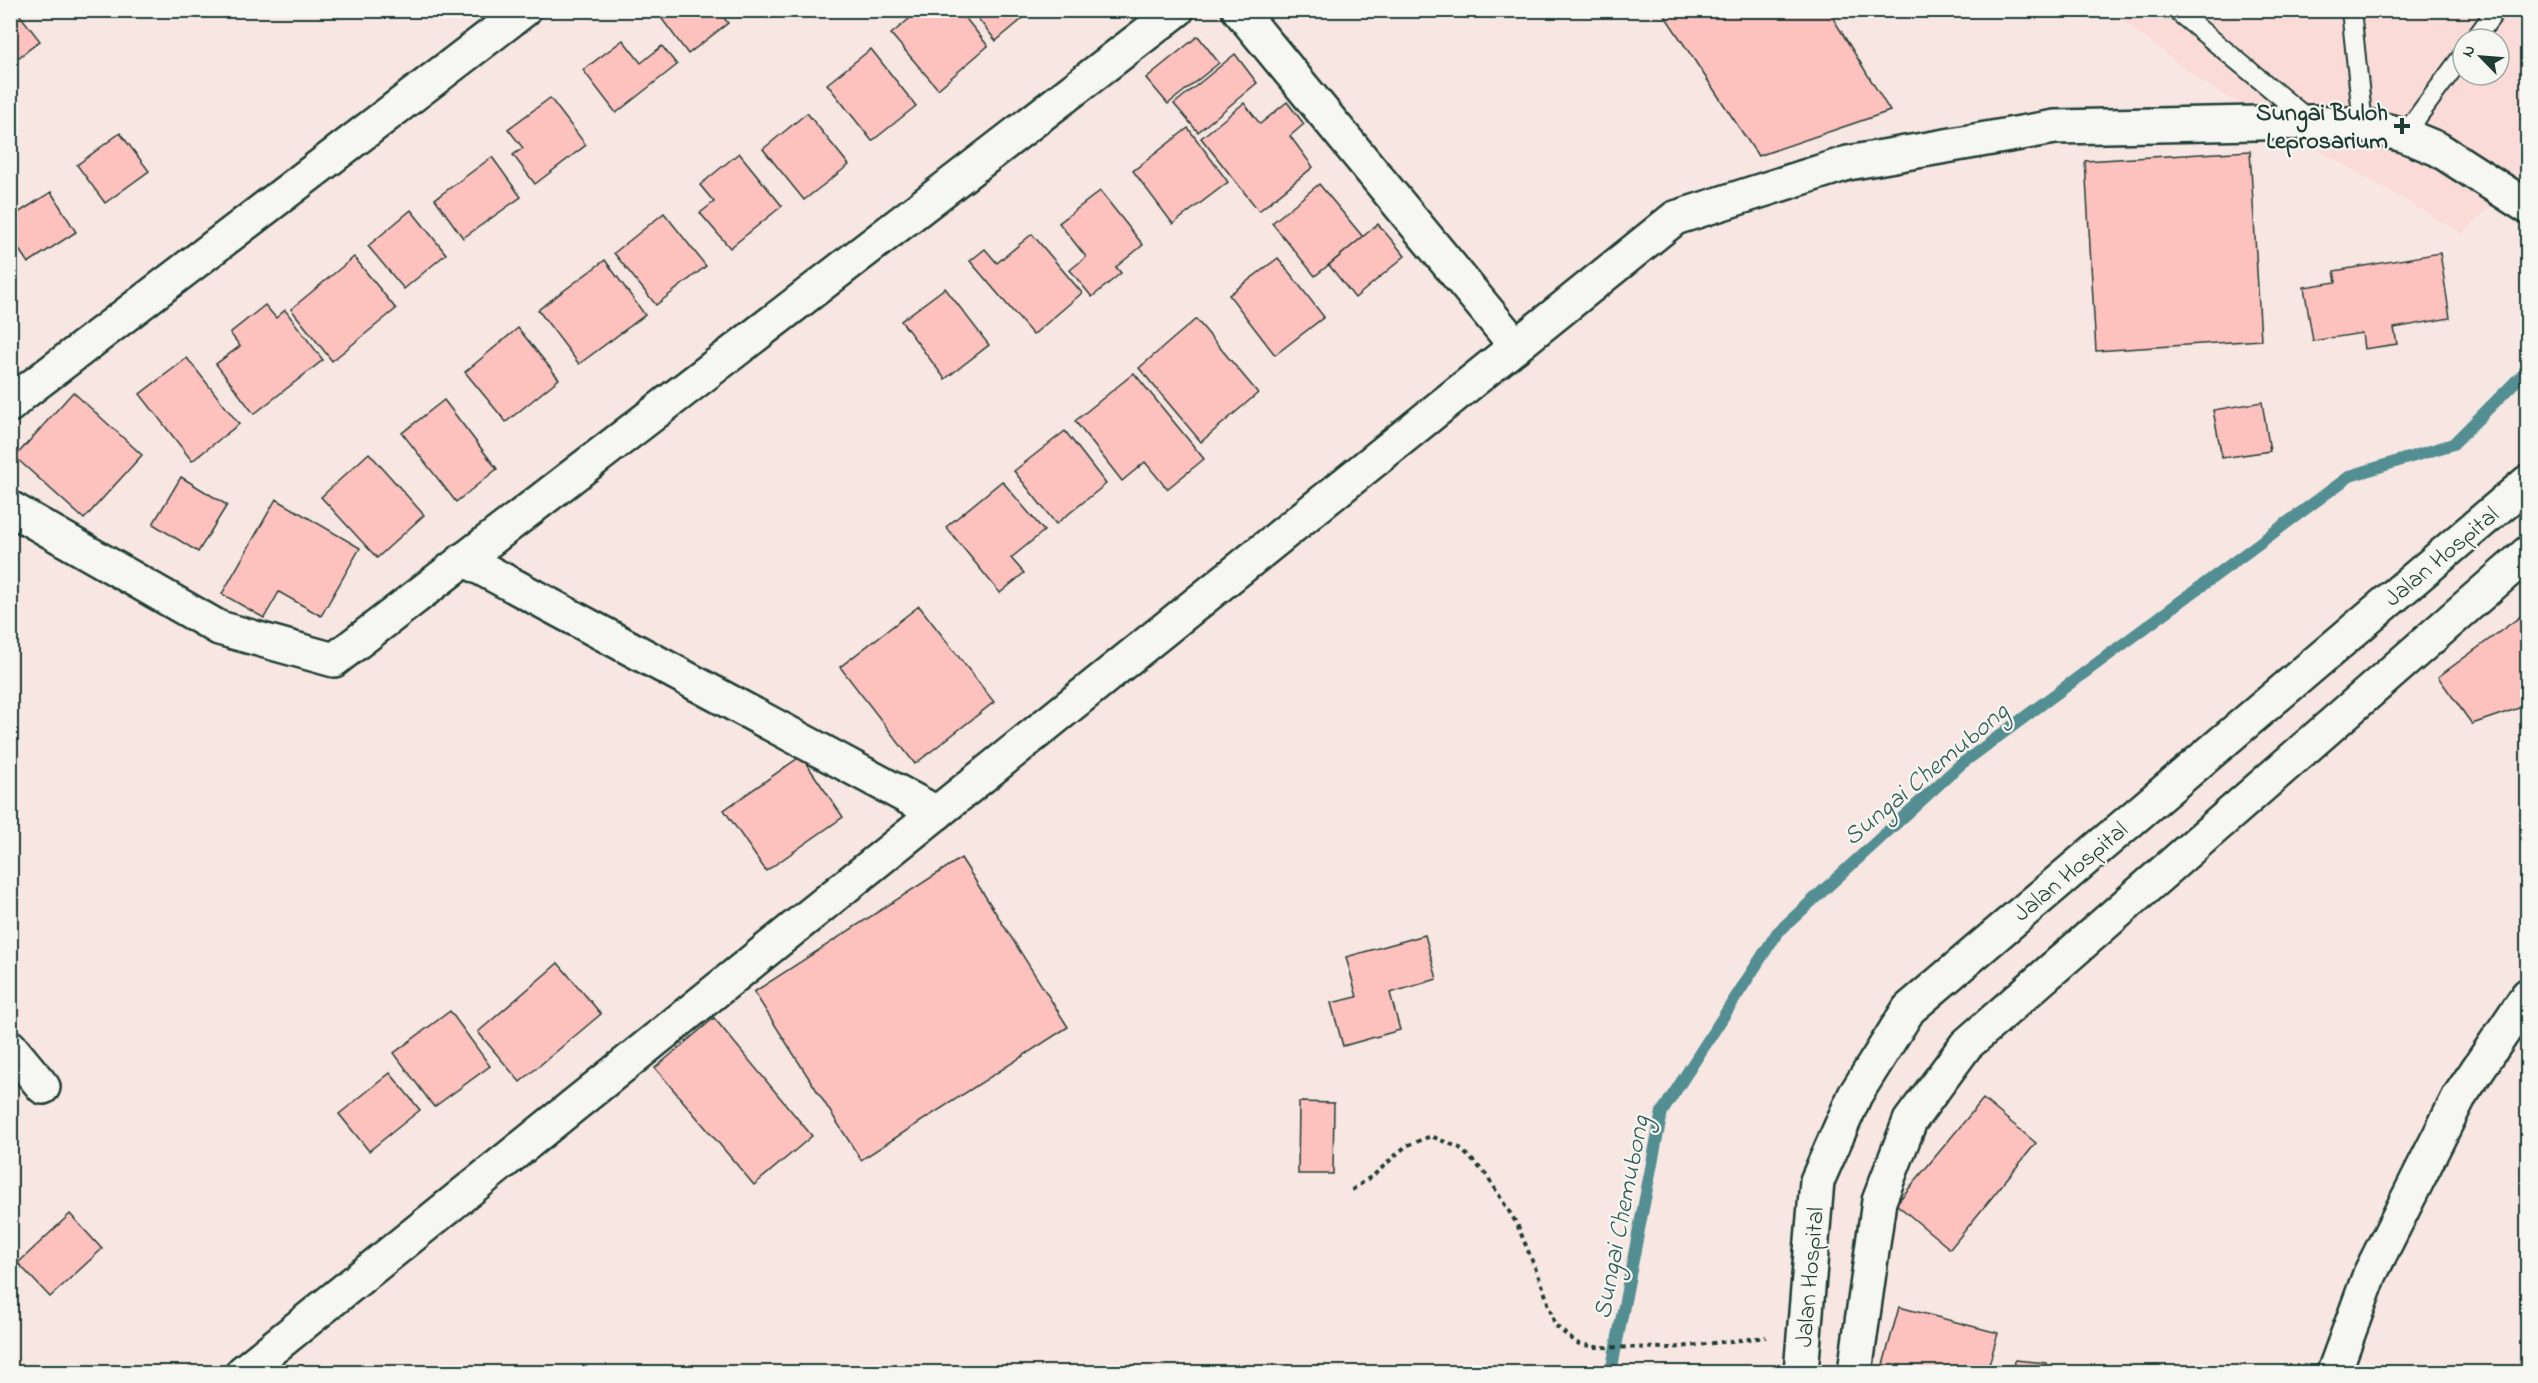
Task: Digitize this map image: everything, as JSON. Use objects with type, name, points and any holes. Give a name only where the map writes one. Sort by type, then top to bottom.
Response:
[{"type":"street","points":[[10,405],[524,10]]},
{"type":"street","points":[[10,508],[219,628],[334,660],[1177,10]]},
{"type":"street","points":[[1239,10],[1516,346]]},
{"type":"street","points":[[243,1372],[1675,218],[1848,163],[2055,127],[2311,122],[2363,125],[2404,135],[2438,149],[2528,207]]},
{"type":"street","name":"Jalan Hospital","points":[[1801,1372],[1817,1181],[1855,1095],[1909,1009],[2528,482]]},
{"type":"street","points":[[1856,1372],[1879,1201],[1910,1121],[1966,1046],[2528,553]]},
{"type":"street","points":[[464,560],[937,813]]},
{"type":"street","points":[[2334,1372],[2370,1274],[2459,1097],[2528,995]]},
{"type":"street","points":[[10,1047],[43,1087]]},
{"type":"lane","points":[[2176,10],[2311,122]]},
{"type":"lane","points":[[2351,10],[2363,125]]},
{"type":"lane","points":[[2484,27],[2496,10]]},
{"type":"lane","points":[[2404,135],[2451,71]]},
{"type":"path","points":[[1352,1190],[1375,1174],[1406,1146],[1431,1136],[1460,1148],[1485,1173],[1517,1224],[1543,1287],[1555,1324],[1576,1343],[1595,1347],[1671,1348],[1805,1332]]},
{"type":"shaded area","name":"Sungai Buloh Leprosarium","points":[[2110,11],[2527,11],[2527,168],[2463,234],[2204,83]]},
{"type":"building","points":[[10,10],[16,10],[40,41],[10,64]]},
{"type":"building","points":[[718,10],[728,23],[688,54],[656,11]]},
{"type":"building","points":[[920,10],[959,10],[988,46],[938,89],[891,34]]},
{"type":"building","points":[[971,10],[1033,10],[996,41]]},
{"type":"building","points":[[1661,10],[1828,10],[1890,111],[1758,156]]},
{"type":"building","points":[[1198,36],[1219,63],[1168,104],[1146,78]]},
{"type":"building","points":[[623,40],[641,63],[662,46],[677,65],[616,113],[583,70]]},
{"type":"building","points":[[871,49],[916,106],[872,141],[827,84]]},
{"type":"building","points":[[1235,54],[1257,83],[1198,132],[1174,104]]},
{"type":"building","points":[[550,98],[586,145],[535,184],[513,155],[523,148],[508,129]]},
{"type":"building","points":[[1287,102],[1304,124],[1290,136],[1313,167],[1259,211],[1201,138],[1244,103],[1260,124]]},
{"type":"building","points":[[807,113],[849,165],[804,200],[763,149]]},
{"type":"building","points":[[1188,128],[1228,182],[1173,224],[1133,171]]},
{"type":"building","points":[[120,133],[149,171],[105,203],[77,165]]},
{"type":"building","points":[[2250,151],[2261,340],[2096,351],[2085,161]]},
{"type":"building","points":[[739,153],[782,206],[730,248],[700,213],[714,202],[700,185]]},
{"type":"building","points":[[492,157],[521,197],[463,238],[435,199]]},
{"type":"building","points":[[1319,184],[1363,237],[1315,276],[1272,223]]},
{"type":"building","points":[[1100,191],[1143,245],[1116,267],[1121,273],[1092,297],[1070,270],[1086,257],[1059,223]]},
{"type":"building","points":[[51,192],[76,232],[28,263],[10,236],[10,218]]},
{"type":"building","points":[[411,210],[446,254],[404,289],[368,246]]},
{"type":"building","points":[[664,213],[706,266],[656,305],[614,253]]},
{"type":"building","points":[[1378,224],[1405,256],[1355,298],[1329,265]]},
{"type":"building","points":[[1032,234],[1082,293],[1033,335],[970,261],[985,249],[997,263]]},
{"type":"building","points":[[2440,253],[2450,318],[2394,328],[2397,344],[2364,349],[2362,333],[2313,341],[2304,287],[2336,282],[2334,271]]},
{"type":"building","points":[[354,257],[396,309],[332,361],[291,309]]},
{"type":"building","points":[[1278,258],[1324,317],[1275,355],[1229,295]]},
{"type":"building","points":[[605,260],[645,315],[579,364],[538,310]]},
{"type":"building","points":[[945,288],[989,345],[945,379],[901,321]]},
{"type":"building","points":[[265,305],[276,318],[285,310],[323,360],[254,414],[216,364],[240,346],[230,333]]},
{"type":"building","points":[[1196,319],[1258,393],[1201,442],[1139,368]]},
{"type":"building","points":[[518,328],[559,379],[506,422],[465,372]]},
{"type":"building","points":[[187,358],[239,424],[192,461],[140,394]]},
{"type":"building","points":[[1134,373],[1204,459],[1167,489],[1145,462],[1122,481],[1075,421]]},
{"type":"building","points":[[73,392],[142,455],[84,519],[15,457]]},
{"type":"building","points":[[444,400],[497,469],[456,502],[402,433]]},
{"type":"building","points":[[2262,402],[2270,451],[2222,458],[2213,410]]},
{"type":"building","points":[[1065,431],[1106,484],[1056,524],[1014,471]]},
{"type":"building","points":[[369,453],[424,515],[377,558],[321,497]]},
{"type":"building","points":[[181,477],[227,505],[198,552],[153,524]]},
{"type":"building","points":[[1002,481],[1044,531],[1011,558],[1024,573],[1000,593],[946,527]]},
{"type":"building","points":[[276,499],[360,548],[321,616],[279,592],[264,618],[222,594]]},
{"type":"building","points":[[919,606],[994,702],[915,764],[840,667]]},
{"type":"building","points":[[2528,611],[2528,705],[2472,724],[2438,677]]},
{"type":"building","points":[[801,756],[843,817],[766,871],[724,810]]},
{"type":"building","points":[[961,858],[1068,1027],[861,1160],[754,992]]},
{"type":"building","points":[[1425,935],[1437,979],[1390,993],[1400,1030],[1343,1046],[1331,1003],[1357,997],[1346,957]]},
{"type":"building","points":[[558,963],[601,1014],[520,1082],[478,1032]]},
{"type":"building","points":[[450,1011],[490,1066],[434,1107],[394,1053]]},
{"type":"building","points":[[714,1018],[812,1136],[754,1185],[655,1068]]},
{"type":"building","points":[[390,1073],[420,1110],[369,1151],[339,1114]]},
{"type":"building","points":[[1983,1099],[2036,1143],[1950,1249],[1896,1204]]},
{"type":"building","points":[[1299,1102],[1334,1103],[1333,1174],[1298,1174]]},
{"type":"building","points":[[70,1214],[102,1249],[50,1297],[18,1263]]},
{"type":"building","points":[[1899,1307],[1998,1333],[1987,1372],[1881,1372]]},
{"type":"building","points":[[2015,1360],[2047,1363],[2046,1372],[2014,1372]]},
{"type":"waterway","name":"Sungai Chemubong","points":[[1611,1372],[1662,1112],[1777,933],[1960,765],[2350,476],[2453,444],[2528,369]]},
{"type":"place","name":"Sungai Buloh Leprosarium","points":[[2402,126]]}]
